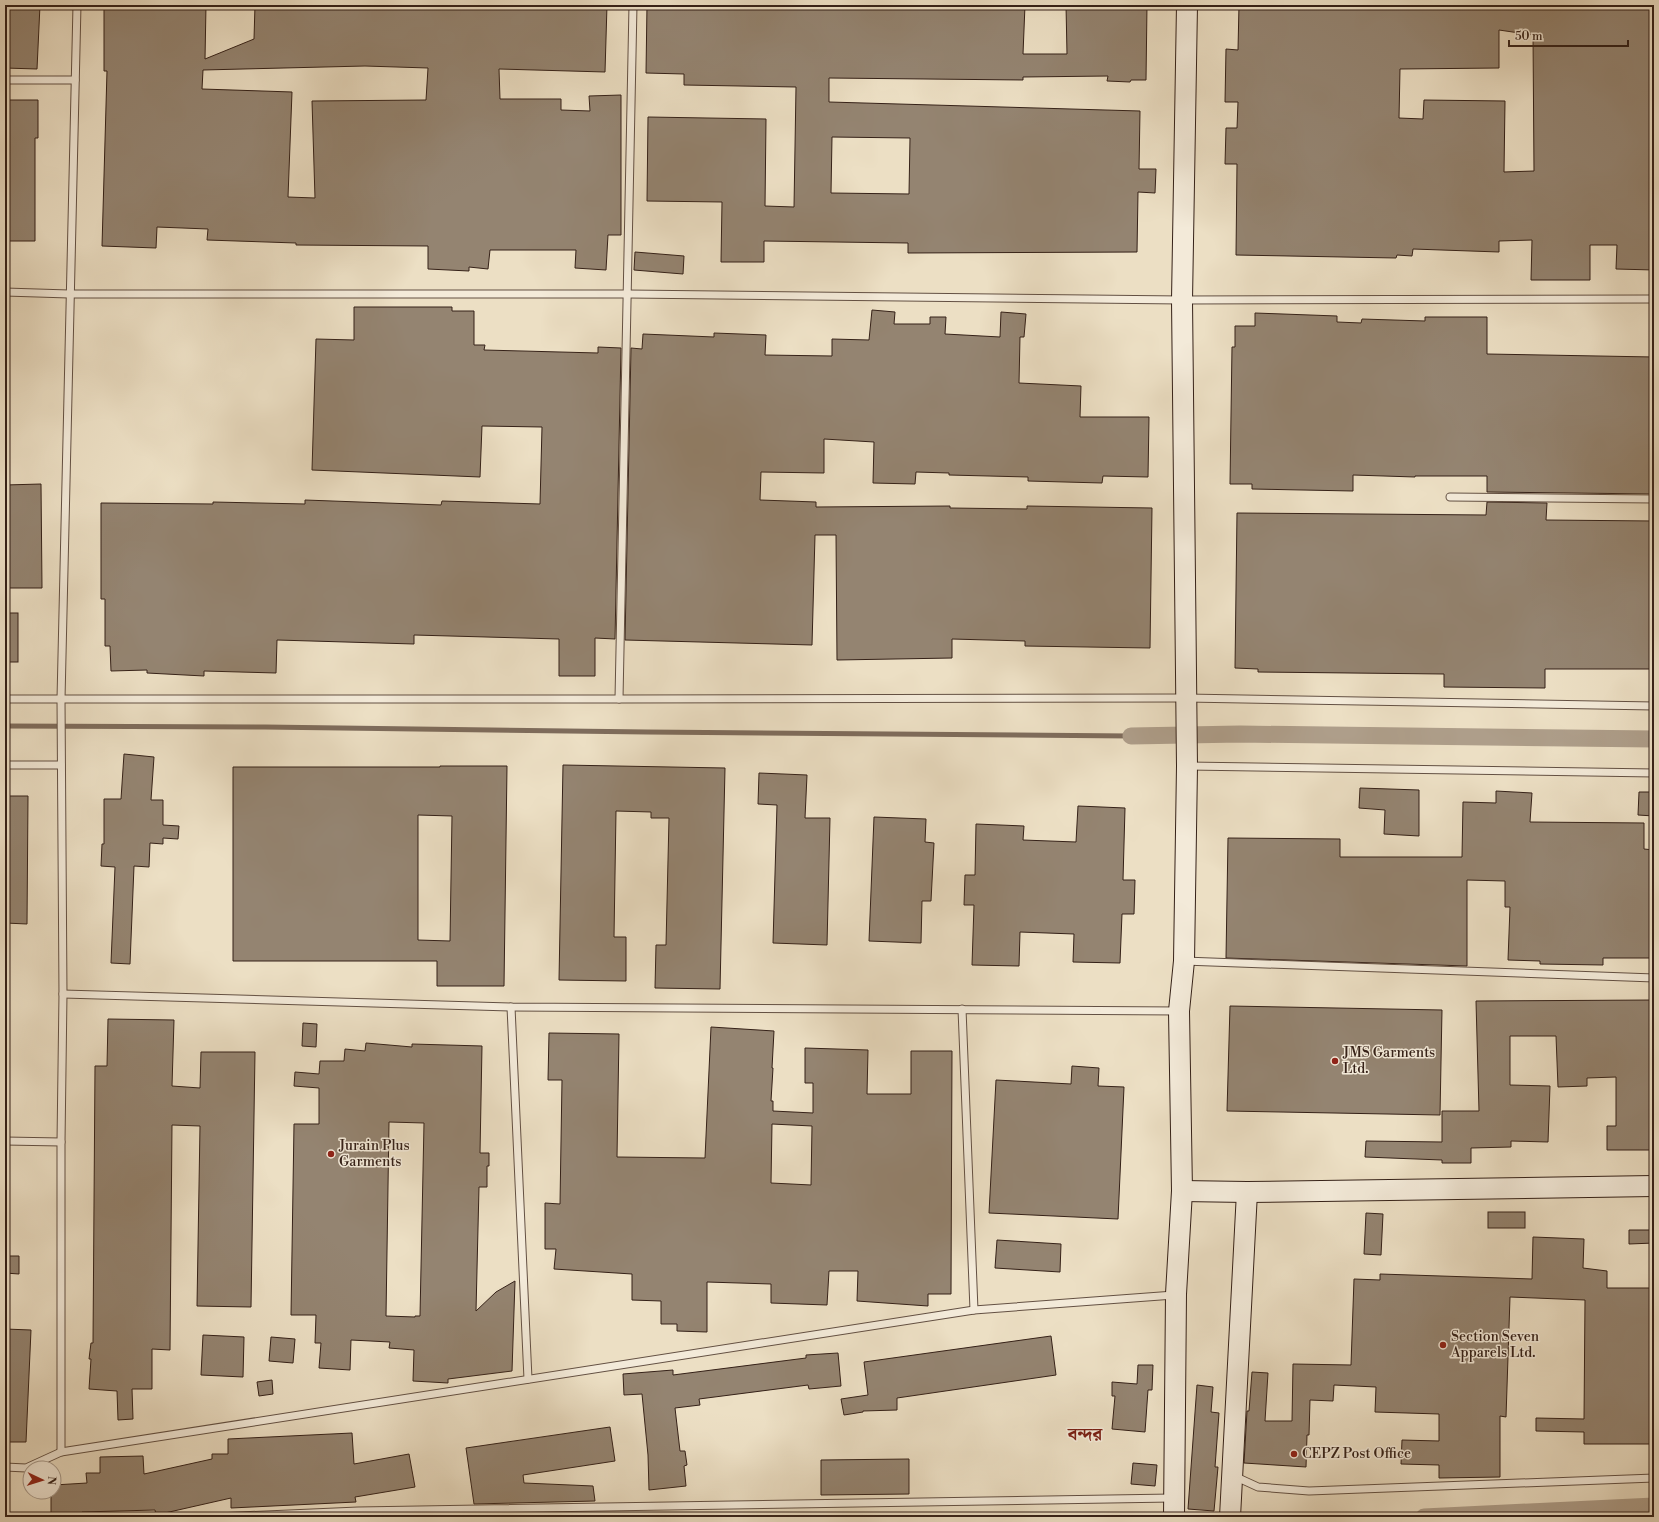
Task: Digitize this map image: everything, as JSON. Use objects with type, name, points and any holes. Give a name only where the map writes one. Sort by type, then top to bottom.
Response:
[{"type":"street","points":[[1174,1507],[1176,1294],[1182,1191],[1179,1011],[1184,961],[1187,766],[1182,300],[1186,5]]},
{"type":"street","points":[[1182,1191],[1246,1192],[1654,1186]]},
{"type":"street","points":[[1230,1517],[1246,1192]]},
{"type":"lane","points":[[61,1452],[61,1142],[63,994],[61,699],[69,294],[77,5]]},
{"type":"lane","points":[[619,699],[633,5]]},
{"type":"lane","points":[[5,80],[75,80]]},
{"type":"lane","points":[[5,292],[69,294],[628,294],[1182,300],[1654,299]]},
{"type":"lane","points":[[1450,497],[1654,499]]},
{"type":"lane","points":[[5,699],[619,699],[1187,705],[1654,706]]},
{"type":"lane","points":[[5,765],[61,765]]},
{"type":"lane","points":[[1187,766],[1654,773]]},
{"type":"lane","points":[[1184,961],[1654,978]]},
{"type":"lane","points":[[63,994],[511,1007],[1179,1011]]},
{"type":"lane","points":[[511,1007],[528,1379]]},
{"type":"lane","points":[[962,1009],[974,1310]]},
{"type":"lane","points":[[5,1141],[61,1142]]},
{"type":"lane","points":[[5,1467],[26,1468],[61,1452],[974,1310],[1176,1294]]},
{"type":"lane","points":[[1232,1476],[1258,1487],[1309,1491],[1654,1478]]},
{"type":"lane","points":[[216,1517],[366,1511],[1174,1507]]},
{"type":"building","points":[[5,5],[40,5],[37,69],[5,68]]},
{"type":"building","points":[[104,5],[206,5],[205,59],[254,39],[255,5],[607,5],[605,72],[499,69],[500,99],[561,99],[561,110],[590,111],[589,96],[621,95],[621,235],[608,235],[606,270],[575,268],[576,250],[490,250],[488,269],[469,267],[469,271],[428,269],[428,246],[296,245],[296,243],[207,240],[208,229],[157,227],[156,248],[102,246],[107,71],[104,71]],"holes":[[[365,66],[428,68],[426,100],[312,101],[315,198],[288,197],[292,92],[202,89],[203,70]]]},
{"type":"building","points":[[647,5],[1025,5],[1023,54],[1067,54],[1066,5],[1147,5],[1146,80],[1131,80],[1130,82],[1107,81],[1108,76],[1023,77],[1023,80],[829,78],[829,102],[1140,111],[1139,169],[1156,169],[1155,193],[1138,192],[1137,252],[908,253],[908,243],[764,241],[764,262],[721,262],[722,202],[647,201],[648,117],[766,119],[765,206],[794,207],[796,87],[684,85],[684,74],[646,73]],"holes":[[[832,137],[910,138],[909,194],[831,193]]]},
{"type":"building","points":[[1239,5],[1654,5],[1654,270],[1616,269],[1617,245],[1590,245],[1590,280],[1531,280],[1532,240],[1499,241],[1499,252],[1413,249],[1412,256],[1397,255],[1396,258],[1236,255],[1237,164],[1225,164],[1226,128],[1237,128],[1238,102],[1225,102],[1226,49],[1238,50]],"holes":[[[1499,30],[1533,35],[1534,171],[1504,172],[1505,101],[1424,100],[1423,119],[1399,118],[1400,69],[1499,68]]]},
{"type":"building","points":[[5,100],[38,100],[38,138],[35,138],[35,241],[5,241]]},
{"type":"building","points":[[635,252],[684,256],[683,274],[634,270]]},
{"type":"building","points":[[354,307],[452,307],[452,311],[474,311],[474,345],[485,345],[484,350],[598,353],[598,347],[621,348],[615,639],[595,638],[595,676],[559,676],[559,639],[414,635],[414,644],[277,640],[276,673],[204,671],[204,676],[147,673],[147,670],[111,671],[110,646],[105,646],[105,599],[101,599],[101,503],[213,504],[213,502],[305,504],[305,500],[441,505],[442,501],[540,504],[542,427],[482,426],[480,477],[312,470],[316,339],[354,340]]},
{"type":"building","points":[[872,310],[895,312],[894,324],[930,324],[930,317],[946,317],[945,334],[1000,337],[1001,312],[1026,314],[1024,337],[1020,337],[1019,383],[1081,386],[1080,417],[1149,417],[1148,477],[1103,476],[1102,483],[1028,481],[1028,477],[949,475],[949,473],[916,472],[915,484],[873,483],[874,442],[824,439],[824,473],[761,472],[760,500],[816,502],[816,507],[950,506],[950,508],[1027,509],[1027,506],[1152,508],[1150,648],[1025,646],[1025,641],[952,639],[952,658],[837,660],[836,535],[815,535],[812,645],[625,640],[631,348],[642,349],[643,334],[714,337],[714,333],[766,335],[765,355],[832,356],[832,339],[869,340]]},
{"type":"building","points":[[1255,313],[1337,316],[1337,322],[1361,323],[1362,319],[1425,321],[1425,317],[1487,317],[1487,354],[1654,357],[1654,494],[1487,492],[1487,476],[1415,477],[1353,475],[1353,491],[1252,489],[1252,484],[1230,484],[1232,347],[1235,347],[1235,326],[1255,326]]},
{"type":"building","points":[[41,484],[42,588],[5,588],[5,485]]},
{"type":"building","points":[[1487,502],[1547,503],[1546,520],[1654,521],[1654,669],[1545,669],[1545,688],[1444,687],[1444,674],[1258,672],[1258,669],[1235,668],[1237,513],[1486,515]]},
{"type":"building","points":[[5,613],[18,613],[18,662],[5,662]]},
{"type":"building","points":[[124,754],[154,757],[151,800],[163,800],[163,825],[179,826],[178,839],[163,838],[163,844],[150,843],[149,867],[134,866],[130,964],[111,963],[115,867],[101,866],[102,844],[104,844],[104,799],[121,799]]},
{"type":"building","points":[[563,765],[725,768],[720,989],[655,988],[656,945],[666,945],[669,818],[651,818],[651,812],[616,811],[614,937],[626,937],[626,981],[559,980]]},
{"type":"building","points":[[507,766],[504,986],[437,986],[437,961],[233,961],[233,767]],"holes":[[[418,815],[452,816],[450,941],[418,940]]]},
{"type":"building","points":[[759,773],[807,775],[805,818],[830,818],[827,945],[773,943],[777,805],[758,804]]},
{"type":"building","points":[[1360,788],[1419,790],[1419,836],[1384,834],[1385,810],[1359,808]]},
{"type":"building","points":[[1496,791],[1532,793],[1530,822],[1644,823],[1644,849],[1654,850],[1654,958],[1603,958],[1603,965],[1540,964],[1540,961],[1508,960],[1510,907],[1505,907],[1505,881],[1467,880],[1467,966],[1226,958],[1228,838],[1340,839],[1340,857],[1462,857],[1463,802],[1496,803]]},
{"type":"building","points":[[1639,792],[1654,792],[1654,816],[1638,815]]},
{"type":"building","points":[[5,796],[28,796],[27,924],[5,923]]},
{"type":"building","points":[[1078,806],[1125,808],[1123,880],[1135,880],[1134,914],[1122,914],[1120,963],[1073,962],[1074,934],[1020,932],[1019,966],[972,965],[974,905],[964,905],[965,875],[975,875],[976,824],[1024,826],[1023,840],[1076,842]]},
{"type":"building","points":[[874,817],[926,819],[925,842],[934,843],[931,901],[922,901],[921,943],[869,941]]},
{"type":"building","points":[[1654,1000],[1654,1036],[1652,1036],[1652,1126],[1654,1126],[1654,1150],[1607,1150],[1607,1126],[1616,1126],[1616,1077],[1587,1078],[1587,1086],[1558,1087],[1556,1036],[1510,1036],[1510,1085],[1550,1086],[1548,1142],[1511,1141],[1511,1147],[1471,1148],[1471,1163],[1442,1163],[1442,1160],[1365,1157],[1366,1141],[1442,1142],[1442,1111],[1479,1111],[1476,1001]]},
{"type":"building","name":"JMS Garments Ltd.","points":[[1230,1006],[1442,1010],[1440,1115],[1227,1111]]},
{"type":"building","points":[[108,1019],[174,1020],[172,1086],[200,1088],[201,1052],[255,1052],[251,1307],[197,1306],[200,1126],[172,1125],[170,1350],[152,1349],[152,1389],[132,1389],[133,1419],[118,1420],[117,1391],[89,1389],[91,1359],[89,1359],[91,1343],[93,1343],[95,1066],[107,1066]]},
{"type":"building","points":[[303,1023],[317,1024],[316,1047],[302,1046]]},
{"type":"building","points":[[711,1027],[774,1031],[771,1101],[773,1101],[773,1111],[813,1113],[813,1083],[805,1083],[805,1048],[868,1050],[867,1094],[911,1094],[911,1051],[952,1051],[951,1294],[928,1294],[928,1306],[857,1301],[858,1271],[829,1271],[827,1305],[771,1303],[771,1284],[707,1282],[707,1332],[677,1331],[677,1324],[661,1324],[661,1301],[632,1300],[632,1274],[554,1269],[556,1249],[545,1249],[545,1203],[560,1204],[562,1080],[548,1080],[549,1033],[619,1034],[617,1157],[705,1158]],"holes":[[[772,1124],[812,1126],[811,1185],[771,1183]]]},
{"type":"building","points":[[366,1043],[412,1047],[412,1044],[482,1046],[480,1153],[489,1153],[489,1166],[487,1166],[487,1187],[479,1187],[476,1311],[496,1292],[515,1281],[512,1371],[448,1379],[448,1383],[413,1381],[414,1350],[389,1348],[390,1342],[351,1340],[350,1370],[319,1368],[321,1343],[315,1343],[316,1315],[291,1315],[294,1124],[319,1124],[319,1088],[294,1086],[295,1072],[319,1074],[320,1061],[344,1061],[345,1049],[365,1051]],"holes":[[[389,1122],[424,1123],[420,1316],[386,1316]]]},
{"type":"building","points":[[1072,1066],[1099,1068],[1098,1086],[1124,1087],[1118,1219],[989,1213],[996,1080],[1071,1084]]},
{"type":"building","points":[[1488,1212],[1525,1212],[1525,1228],[1488,1228]]},
{"type":"building","points":[[1366,1213],[1383,1214],[1381,1255],[1364,1254]]},
{"type":"building","points":[[1629,1230],[1654,1230],[1654,1243],[1629,1244]]},
{"type":"building","points":[[1533,1237],[1584,1239],[1583,1268],[1607,1271],[1607,1288],[1654,1288],[1654,1444],[1584,1444],[1584,1432],[1536,1431],[1536,1418],[1584,1419],[1585,1300],[1510,1297],[1506,1417],[1500,1416],[1500,1477],[1439,1478],[1439,1465],[1401,1464],[1402,1440],[1439,1441],[1439,1414],[1375,1412],[1376,1387],[1334,1385],[1333,1401],[1310,1400],[1306,1467],[1244,1463],[1247,1411],[1249,1411],[1252,1372],[1268,1373],[1265,1421],[1292,1421],[1293,1364],[1351,1365],[1354,1279],[1380,1280],[1380,1274],[1532,1279]]},
{"type":"building","points":[[997,1240],[1061,1244],[1060,1272],[995,1268]]},
{"type":"building","points":[[5,1256],[19,1256],[19,1274],[5,1273]]},
{"type":"building","points":[[5,1329],[31,1330],[26,1442],[5,1442]]},
{"type":"building","points":[[203,1335],[244,1337],[243,1377],[201,1375]]},
{"type":"building","points":[[1051,1336],[1056,1375],[897,1398],[897,1410],[863,1411],[844,1415],[841,1399],[868,1395],[864,1362]]},
{"type":"building","points":[[271,1337],[295,1339],[293,1363],[269,1361]]},
{"type":"building","points":[[838,1353],[841,1386],[809,1389],[808,1385],[699,1399],[700,1405],[675,1408],[680,1451],[685,1451],[687,1465],[684,1466],[686,1486],[649,1490],[648,1455],[642,1394],[624,1395],[623,1374],[673,1370],[673,1375],[806,1358],[806,1355]]},
{"type":"building","points":[[1138,1365],[1153,1365],[1152,1390],[1148,1390],[1145,1432],[1112,1429],[1115,1396],[1112,1396],[1112,1382],[1137,1384]]},
{"type":"building","points":[[272,1380],[273,1394],[259,1396],[257,1382]]},
{"type":"building","points":[[1197,1385],[1213,1387],[1211,1412],[1219,1413],[1215,1467],[1218,1467],[1214,1511],[1188,1509]]},
{"type":"building","points":[[610,1427],[615,1461],[523,1475],[524,1483],[593,1486],[595,1501],[474,1504],[466,1448]]},
{"type":"building","points":[[352,1433],[354,1464],[409,1454],[415,1487],[355,1497],[356,1502],[231,1508],[231,1498],[156,1515],[155,1510],[82,1512],[82,1517],[51,1517],[51,1500],[62,1500],[62,1485],[87,1483],[86,1473],[100,1473],[100,1457],[143,1456],[144,1474],[212,1459],[212,1454],[228,1454],[228,1439]]},
{"type":"building","points":[[909,1459],[909,1494],[821,1495],[821,1460]]},
{"type":"building","points":[[1133,1463],[1157,1465],[1155,1486],[1131,1484]]},
{"type":"waterway","points":[[5,726],[265,727],[1131,736]]},
{"type":"waterway","points":[[1131,736],[1240,734],[1654,739]]},
{"type":"waterway","points":[[1424,1517],[1654,1506]]},
{"type":"place","name":"JMS Garments Ltd.","points":[[1335,1061]]},
{"type":"place","name":"Jurain Plus Garments","points":[[331,1154]]},
{"type":"place","name":"Section Seven Apparels Ltd.","points":[[1443,1345]]},
{"type":"place","name":"CEPZ Post Office","points":[[1294,1454]]},
{"type":"district","name":"বন্দর","points":[[1085,1434]]}]
